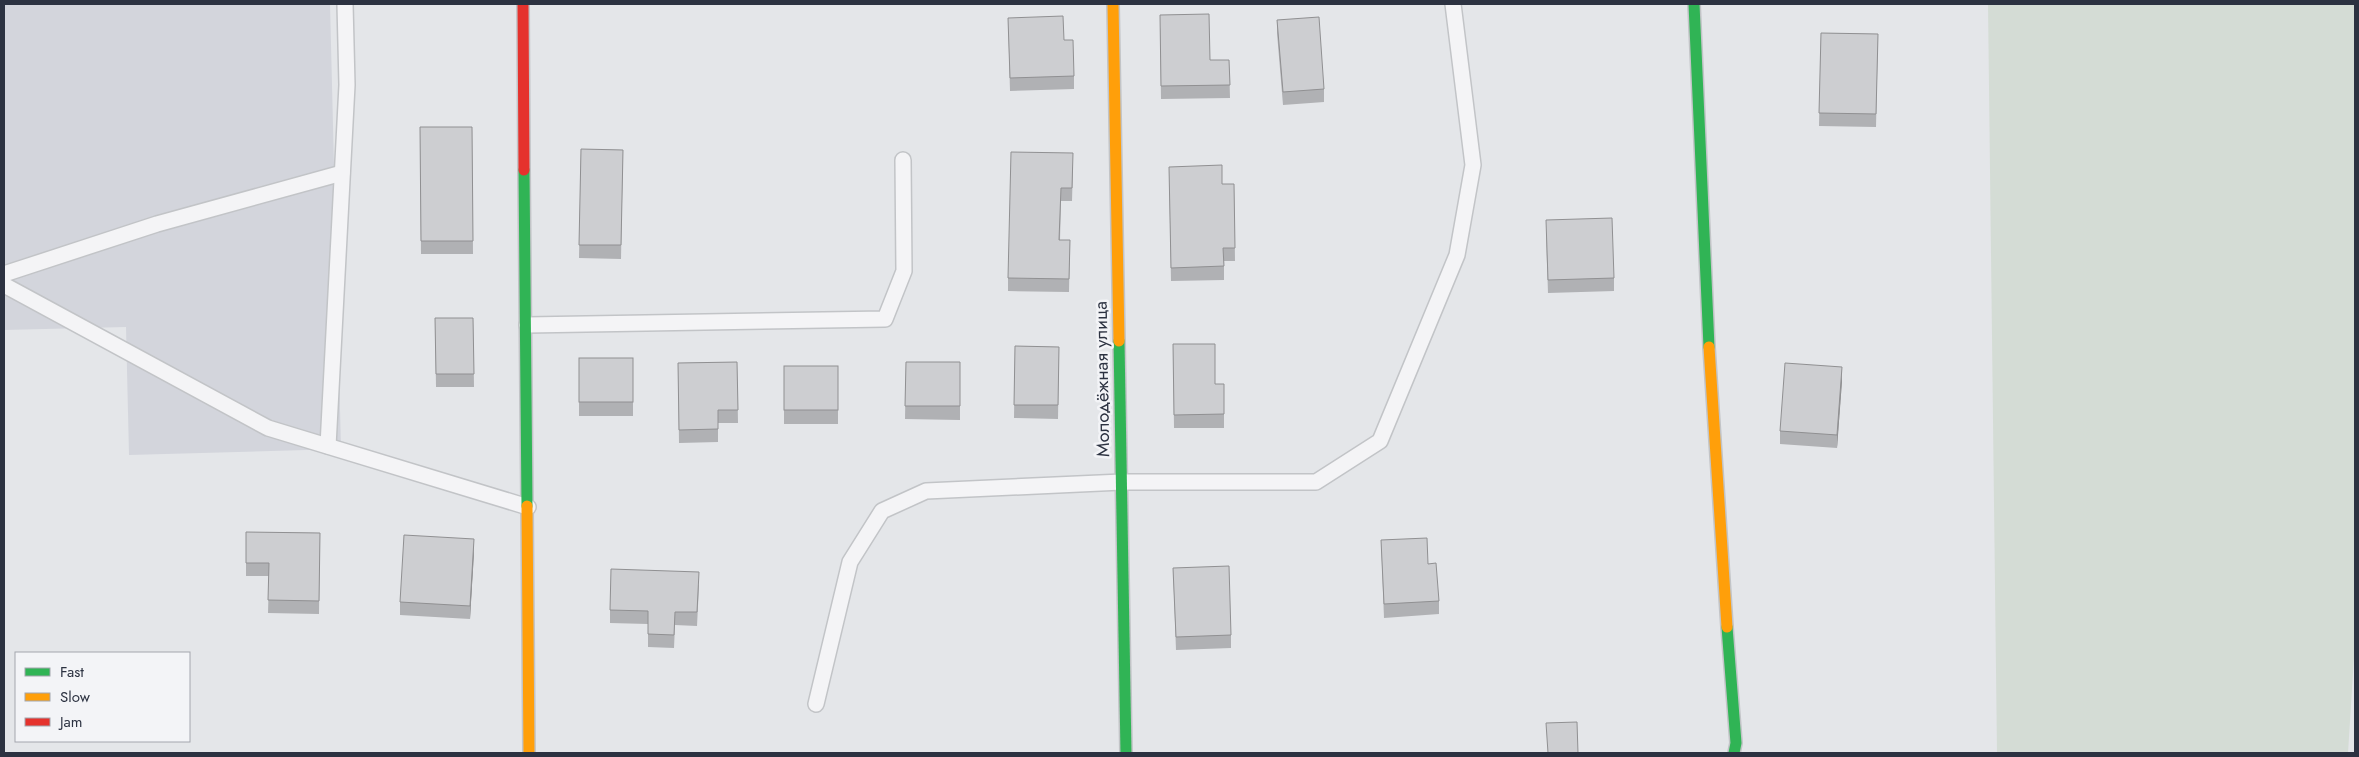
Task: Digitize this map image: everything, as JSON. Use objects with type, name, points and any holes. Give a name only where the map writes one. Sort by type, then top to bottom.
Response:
[{"type":"street","points":[[523,4],[529,753]]},
{"type":"street","name":"Молодёжная улица","points":[[1113,4],[1126,753]]},
{"type":"street","points":[[1694,4],[1700,215],[1718,528],[1736,743],[1734,753]]},
{"type":"lane","points":[[328,446],[347,85],[345,4]]},
{"type":"lane","points":[[816,704],[850,562],[882,511],[926,491],[1122,482],[1316,482],[1380,441],[1457,255],[1473,165],[1452,4]]},
{"type":"lane","points":[[527,324],[885,319],[904,270],[903,160]]},
{"type":"lane","points":[[4,274],[157,224],[342,174]]},
{"type":"lane","points":[[4,285],[268,428],[528,507]]},
{"type":"shaded area","points":[[4,4],[330,4],[341,449],[129,455],[126,327],[4,330]]},
{"type":"shaded area","points":[[1988,4],[2355,4],[2355,641],[2348,753],[1997,753]]},
{"type":"building","points":[[1209,14],[1210,60],[1229,60],[1230,85],[1161,86],[1160,15]]},
{"type":"building","points":[[1063,16],[1064,40],[1073,40],[1074,76],[1010,78],[1008,18]]},
{"type":"building","points":[[1319,17],[1324,89],[1283,92],[1277,20]]},
{"type":"building","points":[[1821,33],[1878,34],[1876,114],[1819,113]]},
{"type":"building","points":[[420,127],[472,127],[473,241],[421,241]]},
{"type":"building","points":[[581,149],[623,150],[621,245],[579,245]]},
{"type":"building","points":[[1011,152],[1073,153],[1072,188],[1061,188],[1059,240],[1070,240],[1069,279],[1008,278]]},
{"type":"building","points":[[1222,165],[1222,184],[1234,184],[1235,248],[1223,248],[1224,266],[1171,268],[1169,167]]},
{"type":"building","points":[[1612,218],[1614,278],[1548,280],[1546,220]]},
{"type":"building","points":[[435,318],[473,318],[474,374],[436,374]]},
{"type":"building","points":[[1173,344],[1215,344],[1215,384],[1224,384],[1224,414],[1174,415]]},
{"type":"building","points":[[1015,346],[1059,347],[1058,405],[1014,405]]},
{"type":"building","points":[[579,358],[633,358],[633,402],[579,402]]},
{"type":"building","points":[[737,362],[738,410],[718,410],[718,429],[679,430],[678,363]]},
{"type":"building","points":[[906,362],[960,362],[960,406],[905,406]]},
{"type":"building","points":[[1785,363],[1842,367],[1837,435],[1780,431]]},
{"type":"building","points":[[784,366],[838,366],[838,410],[784,410]]},
{"type":"building","points":[[246,532],[320,533],[319,601],[268,600],[269,563],[246,563]]},
{"type":"building","points":[[404,535],[474,539],[470,606],[400,602]]},
{"type":"building","points":[[1427,538],[1428,564],[1436,563],[1439,601],[1384,604],[1381,540]]},
{"type":"building","points":[[1229,566],[1231,635],[1176,637],[1173,568]]},
{"type":"building","points":[[611,569],[699,572],[697,612],[675,612],[674,635],[648,634],[648,611],[610,610]]},
{"type":"building","points":[[1577,722],[1578,753],[1548,753],[1546,723]]},
{"type":"traffic: fast","points":[[1694,4],[1709,347]]},
{"type":"traffic: fast","points":[[524,170],[527,506]]},
{"type":"traffic: fast","points":[[1119,341],[1126,753]]},
{"type":"traffic: fast","points":[[1727,627],[1736,743],[1734,753]]},
{"type":"traffic: slow","points":[[1113,4],[1119,341]]},
{"type":"traffic: slow","points":[[1709,347],[1727,627]]},
{"type":"traffic: slow","points":[[527,506],[529,753]]},
{"type":"traffic: jam","points":[[523,4],[524,170]]}]
